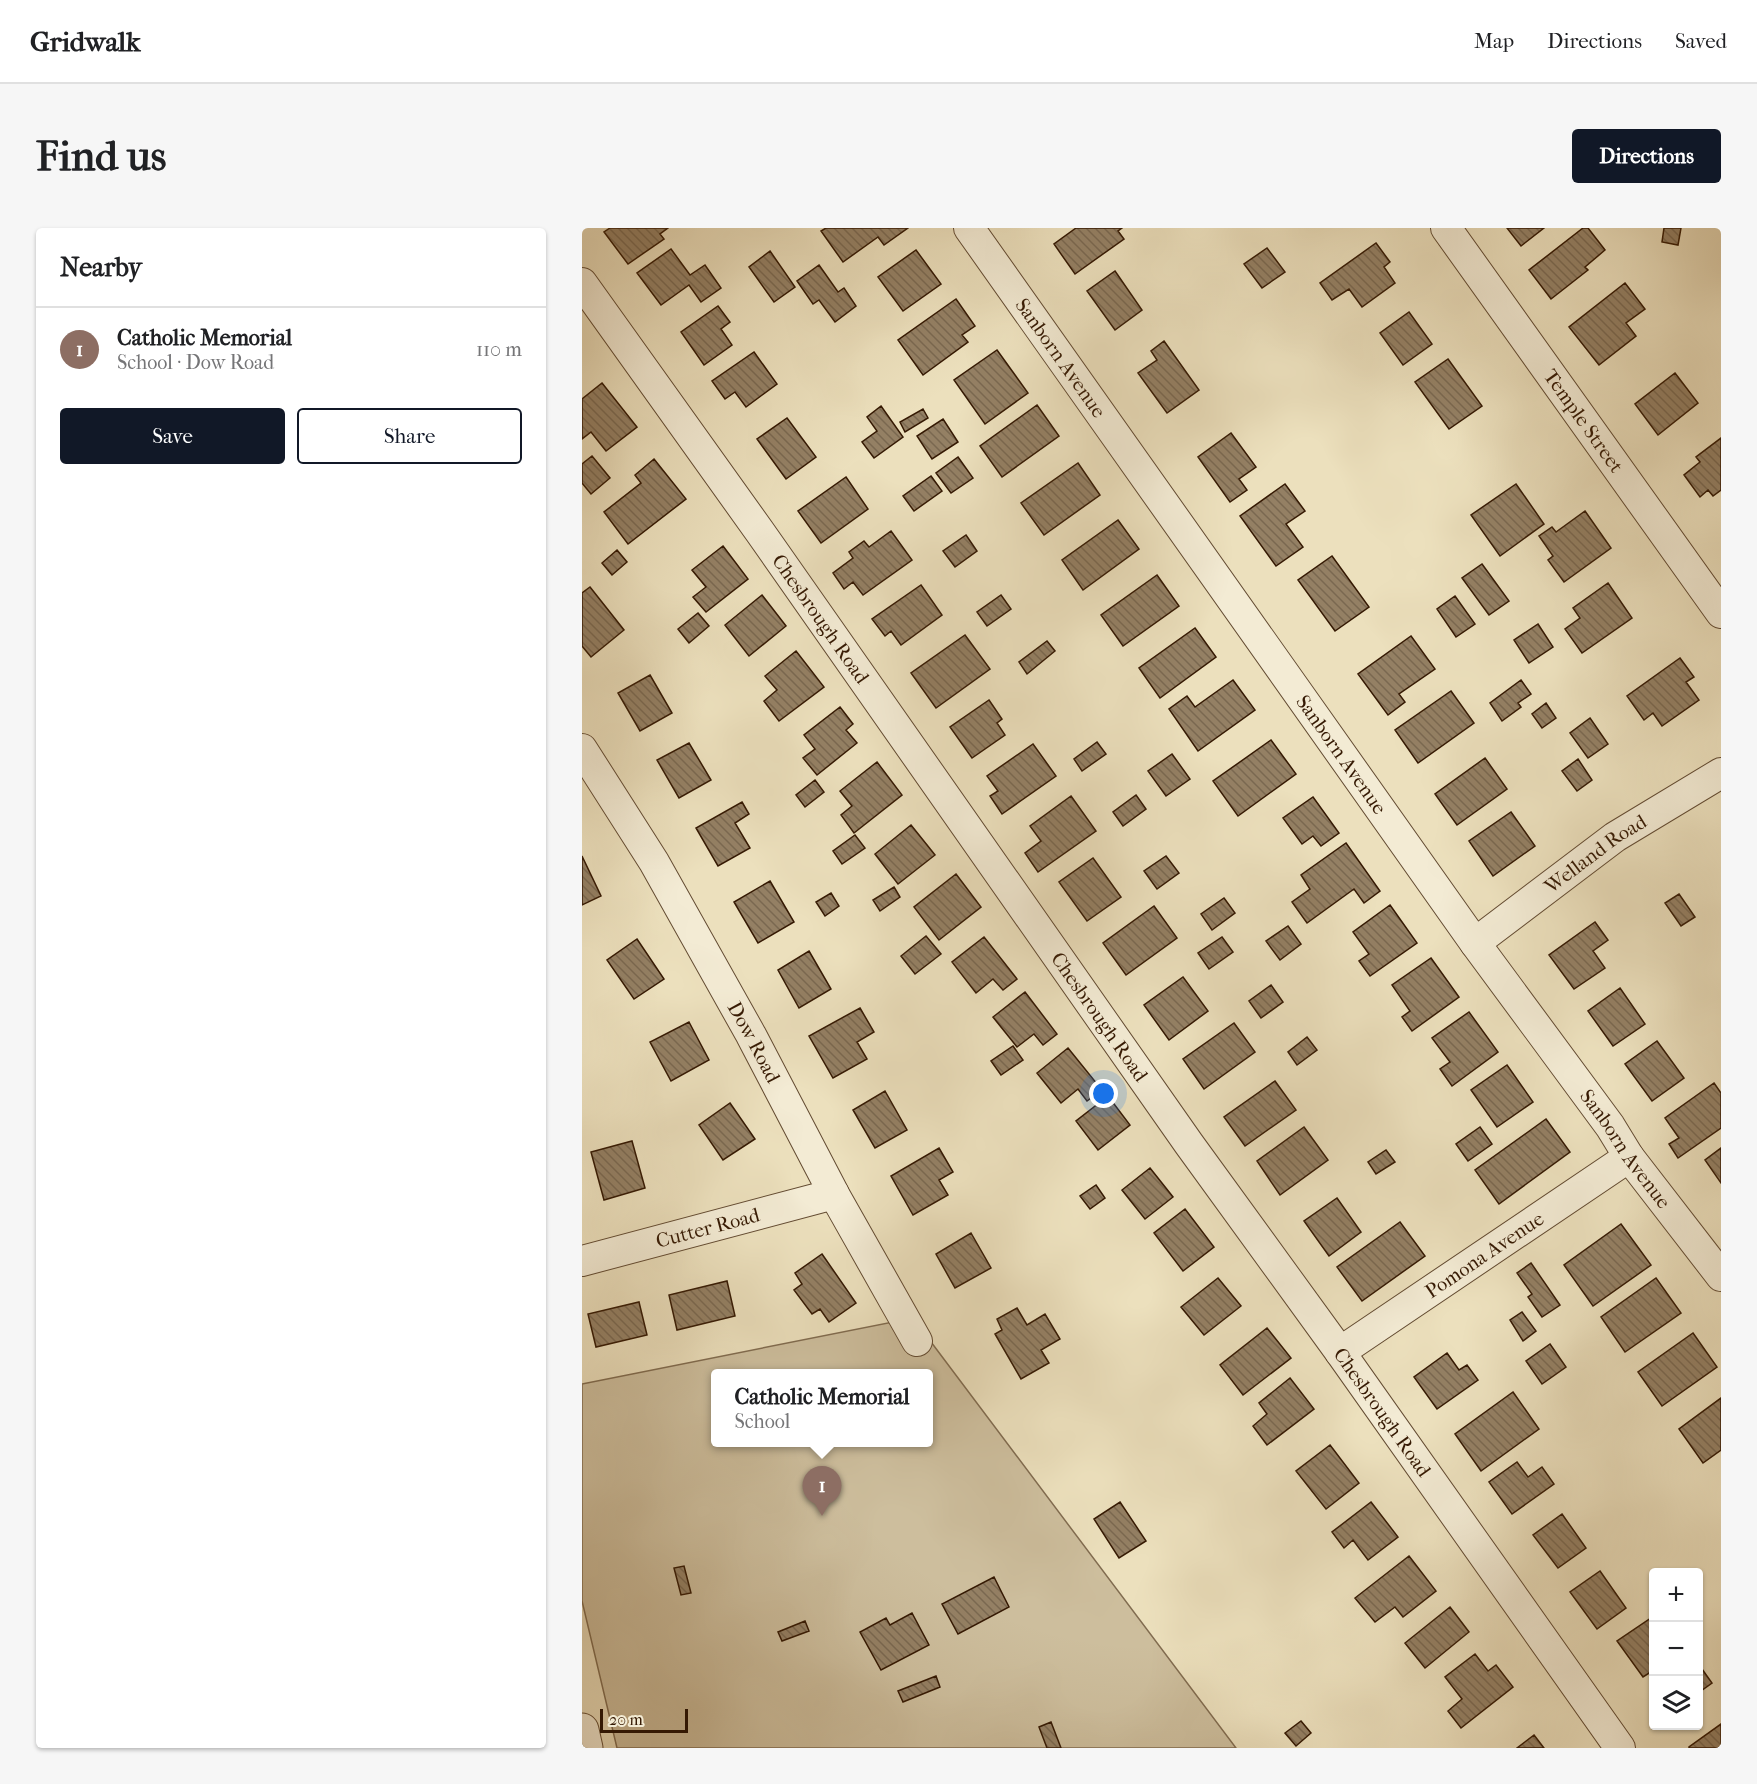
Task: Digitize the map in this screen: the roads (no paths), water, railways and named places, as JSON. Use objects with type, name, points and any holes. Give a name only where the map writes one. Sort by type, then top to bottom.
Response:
[{"type":"street","name":"Sanborn Avenue","points":[[969,228],[1475,944],[1610,1126],[1629,1157],[1721,1276]]},
{"type":"street","name":"Temple Street","points":[[1446,228],[1721,614]]},
{"type":"street","name":"Chesbrough Road","points":[[582,283],[760,532],[1189,1144],[1340,1352],[1620,1748]]},
{"type":"street","name":"Dow Road","points":[[582,749],[654,862],[751,1035],[834,1194],[918,1341]]},
{"type":"street","name":"Welland Road","points":[[1475,944],[1615,837],[1721,773]]},
{"type":"street","name":"Pomona Avenue","points":[[1340,1352],[1629,1157]]},
{"type":"street","name":"Cutter Road","points":[[582,1261],[834,1194]]},
{"type":"street","points":[[582,1730],[586,1748]]},
{"type":"place","name":"Catholic Memorial","points":[[822,1516]]}]
